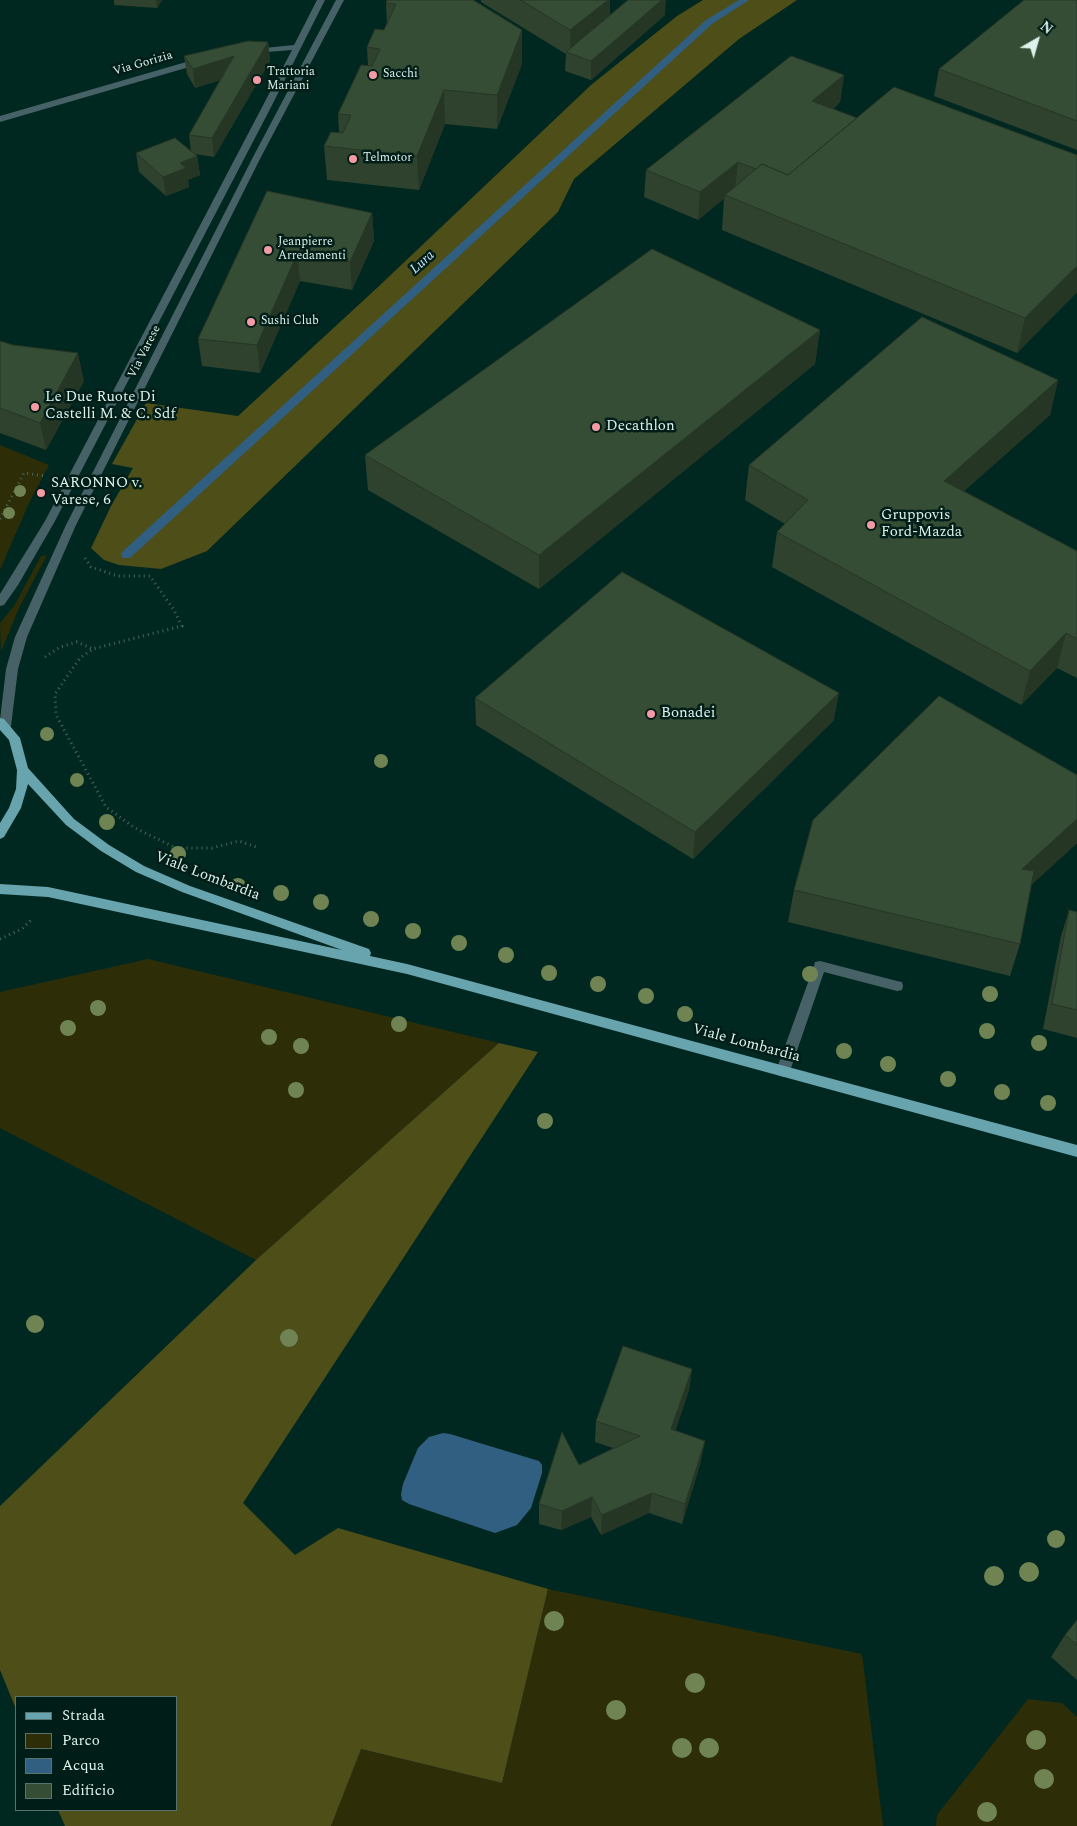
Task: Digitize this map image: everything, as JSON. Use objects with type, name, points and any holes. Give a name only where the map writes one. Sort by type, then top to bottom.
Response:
[{"type":"main road","points":[[0,834],[15,808],[22,789],[23,770],[14,738],[2,724]]},
{"type":"main road","name":"Viale Lombardia","points":[[23,770],[70,822],[105,848],[140,869],[186,889],[407,969]]},
{"type":"main road","name":"Viale Lombardia","points":[[0,889],[48,892],[407,969],[1077,1151]]},
{"type":"street","name":"Via Varese","points":[[0,602],[50,521],[321,0]]},
{"type":"street","name":"Via Varese","points":[[2,724],[12,669],[21,637],[71,525],[252,166],[340,0]]},
{"type":"street","points":[[243,53],[296,48]]},
{"type":"street","name":"Via Gorizia","points":[[0,119],[205,60]]},
{"type":"street","points":[[783,1071],[820,966],[897,986]]},
{"type":"path","points":[[80,551],[91,567],[118,576],[150,576],[174,610],[182,626],[93,649],[80,658],[55,694],[56,715],[106,807],[135,828],[176,848],[212,848],[239,841],[256,847]]},
{"type":"path","points":[[42,661],[48,655],[68,643],[77,642],[93,649]]},
{"type":"path","points":[[0,939],[22,928],[35,915]]},
{"type":"green space","points":[[0,445],[49,465],[29,503],[0,570]]},
{"type":"green space","points":[[47,555],[19,608],[1,652],[0,623],[14,606],[41,556]]},
{"type":"green space","points":[[148,959],[499,1043],[256,1260],[0,1128],[0,992]]},
{"type":"green space","points":[[548,1589],[862,1654],[883,1826],[331,1826],[360,1749],[502,1783]]},
{"type":"green space","points":[[1028,1699],[1062,1703],[1077,1717],[1077,1826],[936,1826],[937,1815]]},
{"type":"shaded area","points":[[703,0],[797,0],[739,39],[574,179],[558,212],[207,551],[161,569],[119,565],[104,560],[91,548],[111,506],[133,468],[112,464],[146,403],[238,416],[378,287],[591,85],[677,16]]},
{"type":"shaded area","points":[[499,1043],[538,1052],[243,1503],[295,1555],[338,1528],[548,1589],[502,1783],[361,1749],[331,1826],[65,1826],[58,1811],[178,1811],[178,1696],[15,1696],[15,1707],[0,1670],[0,1506],[256,1260]]},
{"type":"water","points":[[443,1433],[539,1461],[542,1465],[542,1473],[531,1508],[517,1525],[495,1533],[402,1500],[403,1484],[418,1448],[429,1437]]},
{"type":"building","points":[[387,0],[473,0],[522,30],[497,95],[444,90],[417,156],[324,146],[331,132],[343,133],[351,115],[338,114],[361,65],[372,66],[380,49],[367,47],[375,29],[384,30],[396,4],[386,3]]},
{"type":"building","points":[[521,0],[608,0],[570,30]]},
{"type":"building","points":[[628,0],[662,0],[591,61],[566,52]]},
{"type":"building","points":[[1024,0],[1077,0],[1077,121],[939,69]]},
{"type":"building","points":[[248,41],[268,42],[212,138],[189,135],[234,56],[193,69],[184,56]]},
{"type":"building","points":[[791,56],[844,75],[812,101],[857,118],[788,175],[762,164],[756,169],[738,162],[700,192],[646,170]]},
{"type":"building","points":[[894,87],[1077,155],[1077,266],[1025,318],[725,195],[762,164],[788,175]]},
{"type":"building","points":[[175,138],[197,156],[180,163],[186,168],[163,177],[136,153]]},
{"type":"building","points":[[267,191],[372,213],[350,262],[297,254],[257,345],[198,339]]},
{"type":"building","name":"Decathlon","points":[[652,249],[820,330],[539,555],[365,455]]},
{"type":"building","name":"Gruppovis Ford-Mazda","points":[[922,317],[1058,380],[944,481],[1077,551],[1077,639],[1066,633],[1030,671],[777,532],[808,500],[749,465]]},
{"type":"building","points":[[0,341],[13,345],[78,353],[40,423],[0,408]]},
{"type":"building","points":[[622,572],[839,693],[695,832],[475,698]]},
{"type":"building","points":[[939,696],[1077,775],[1077,819],[1022,869],[1034,871],[1020,944],[794,890],[813,820]]},
{"type":"building","points":[[1069,910],[1077,912],[1077,1010],[1052,1004]]},
{"type":"building","points":[[623,1346],[692,1369],[671,1429],[705,1441],[685,1504],[652,1493],[602,1515],[592,1497],[562,1511],[539,1504],[562,1432],[579,1465],[640,1436],[596,1421]]},
{"type":"building","points":[[1077,1620],[1077,1645],[1065,1635]]},
{"type":"waterway","name":"Lura","points":[[126,555],[709,22],[745,0]]},
{"type":"place","name":"Sacchi","points":[[373,75]]},
{"type":"place","name":"Trattoria Mariani","points":[[257,80]]},
{"type":"place","name":"Telmotor","points":[[353,159]]},
{"type":"place","name":"Jeanpierre Arredamenti","points":[[268,250]]},
{"type":"place","name":"Sushi Club","points":[[251,322]]},
{"type":"place","name":"Le Due Ruote Di Castelli M. & C. Sdf","points":[[35,407]]},
{"type":"place","name":"Decathlon","points":[[596,427]]},
{"type":"place","name":"SARONNO v. Varese, 6","points":[[41,493]]},
{"type":"place","name":"Gruppovis Ford-Mazda","points":[[871,525]]},
{"type":"place","name":"Bonadei","points":[[651,714]]}]
